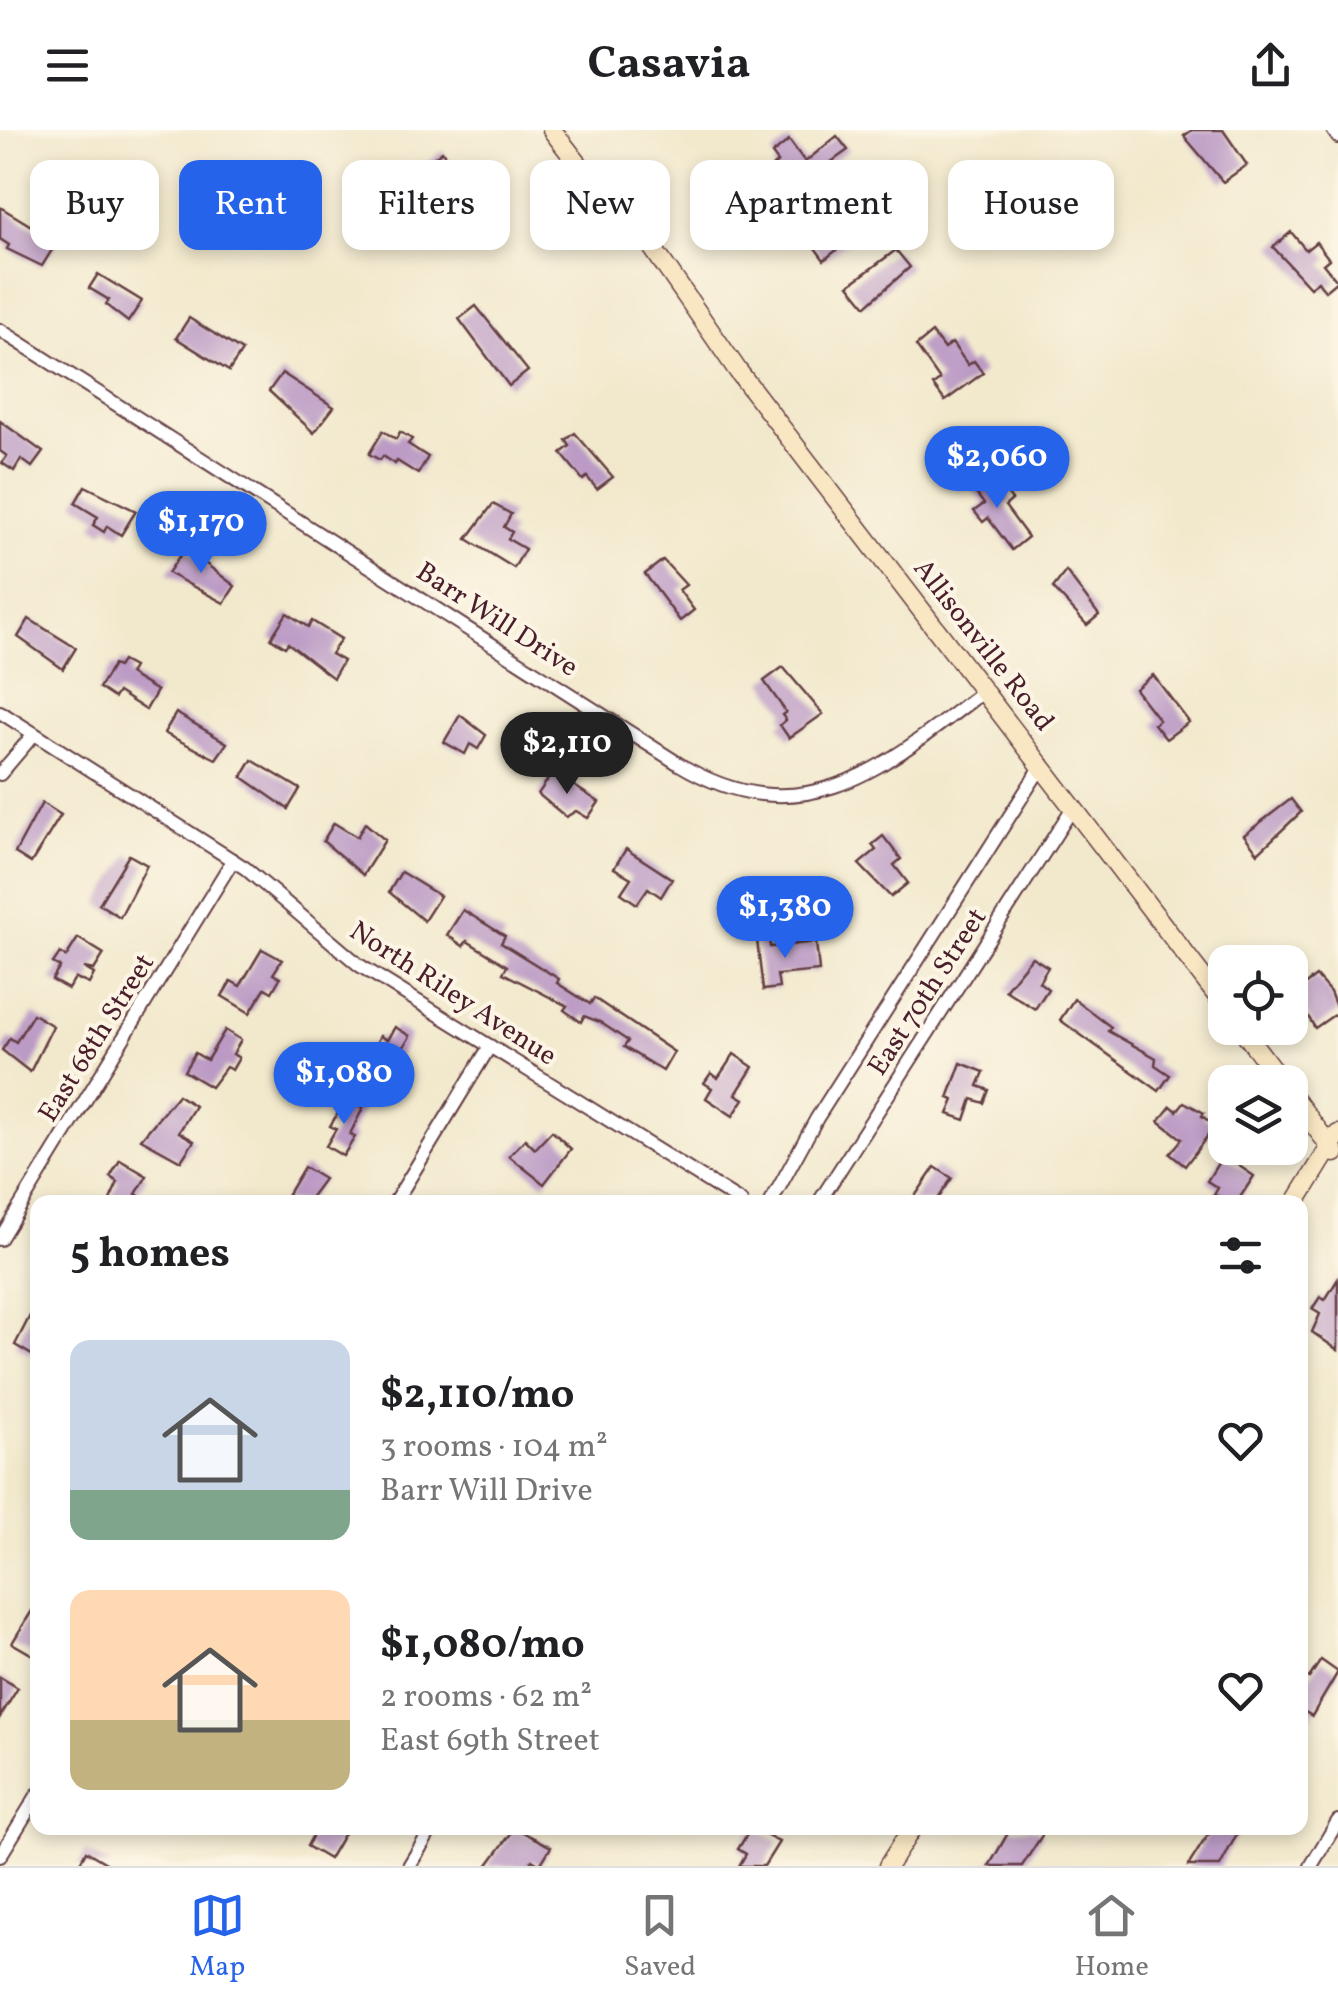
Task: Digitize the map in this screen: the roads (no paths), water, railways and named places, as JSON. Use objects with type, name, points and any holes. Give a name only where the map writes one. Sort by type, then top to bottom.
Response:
[{"type":"main road","name":"Allisonville Road","points":[[552,130],[606,200],[634,221],[738,371],[1208,983]]},
{"type":"main road","points":[[1254,1045],[1269,1065]]},
{"type":"main road","points":[[1301,1195],[1335,1146],[1308,1114]]},
{"type":"main road","points":[[888,1866],[908,1835]]},
{"type":"street","points":[[1333,130],[1338,137]]},
{"type":"street","name":"Barr Will Drive","points":[[0,330],[679,764],[724,786],[789,796],[845,785],[896,758],[985,690]]},
{"type":"street","name":"North Riley Avenue","points":[[0,712],[233,860],[359,966],[730,1195]]},
{"type":"street","points":[[0,774],[34,734]]},
{"type":"street","name":"East 70th Street","points":[[775,1195],[825,1105],[1043,764]]},
{"type":"street","name":"East 70th Street","points":[[824,1195],[1074,806]]},
{"type":"street","name":"East 68th Street","points":[[0,1240],[233,860]]},
{"type":"street","points":[[400,1195],[490,1046]]},
{"type":"street","points":[[0,1856],[30,1807]]},
{"type":"street","points":[[1311,1866],[1338,1821]]},
{"type":"street","points":[[409,1866],[428,1835]]}]
